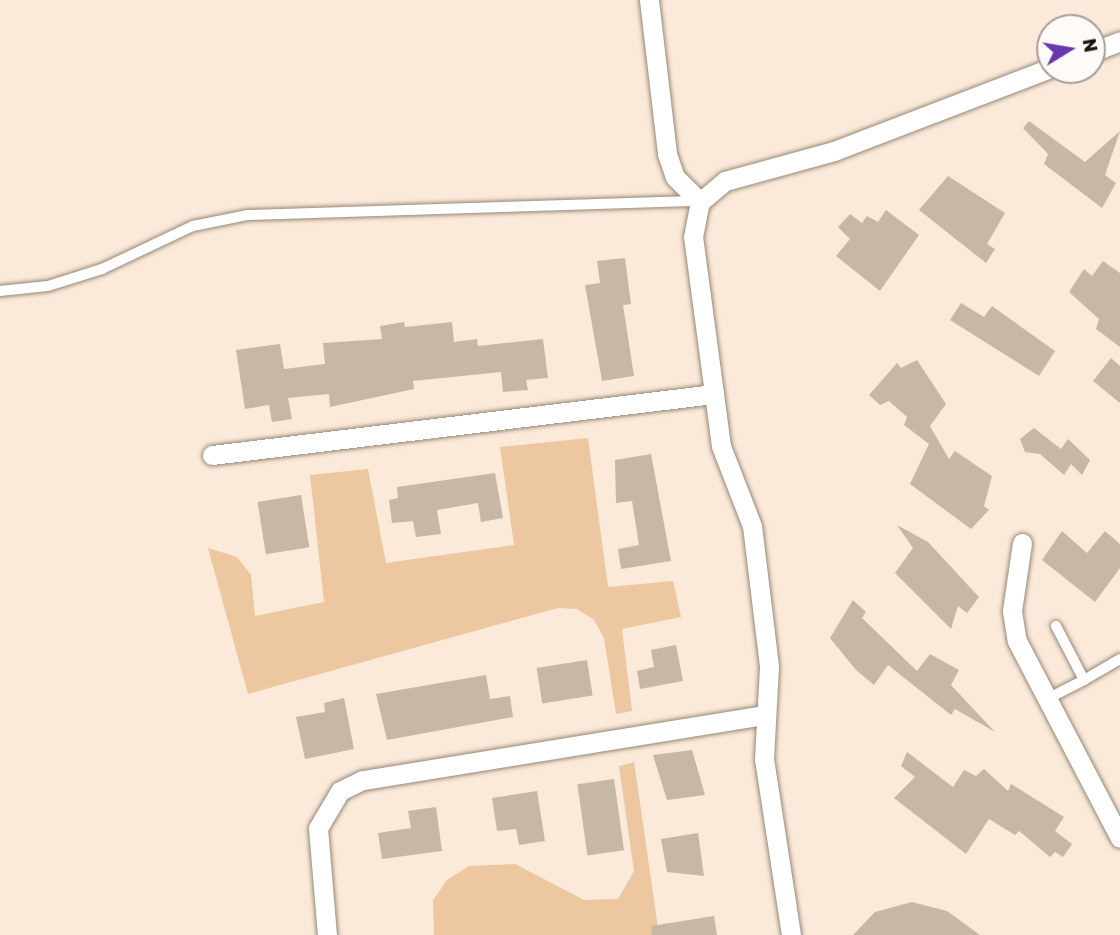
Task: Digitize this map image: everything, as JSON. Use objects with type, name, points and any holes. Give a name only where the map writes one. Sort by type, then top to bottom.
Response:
[{"type":"street","points":[[649,0],[667,154],[675,177],[699,202]]},
{"type":"street","points":[[792,935],[764,759],[769,666],[752,526],[724,457],[693,237],[699,202],[724,181],[834,152],[1036,73]]},
{"type":"street","points":[[212,456],[714,394]]},
{"type":"street","points":[[1022,543],[1012,611],[1017,641],[1044,700],[1120,838]]},
{"type":"street","points":[[327,935],[318,828],[340,791],[363,780],[765,715]]},
{"type":"lane","points":[[0,291],[59,283],[193,226],[247,215],[671,198],[699,202]]},
{"type":"lane","points":[[1056,626],[1084,680]]},
{"type":"lane","points":[[1044,700],[1120,659]]},
{"type":"shaded area","points":[[588,438],[608,587],[673,581],[681,617],[622,629],[632,711],[616,714],[604,638],[594,620],[577,609],[558,608],[248,694],[208,548],[237,557],[251,575],[255,616],[324,602],[310,475],[368,469],[386,563],[514,545],[500,447]]},
{"type":"shaded area","points":[[634,762],[659,935],[434,935],[433,900],[447,880],[469,866],[515,864],[584,900],[618,899],[634,871],[619,766]]},
{"type":"building","points":[[1029,121],[1085,162],[1120,131],[1105,175],[1116,183],[1102,208],[1044,164],[1048,154],[1023,128]]},
{"type":"building","points":[[948,176],[1005,213],[987,244],[995,249],[986,263],[919,210]]},
{"type":"building","points":[[886,210],[919,235],[880,291],[836,256],[850,239],[838,227],[850,214],[862,223],[867,216],[878,222]]},
{"type":"building","points":[[625,258],[631,304],[623,305],[634,376],[602,381],[585,285],[600,283],[597,261]]},
{"type":"building","points":[[1103,261],[1120,273],[1120,347],[1096,329],[1099,319],[1069,292],[1084,269],[1092,276]]},
{"type":"building","points":[[961,303],[984,317],[992,306],[1055,351],[1039,376],[950,320]]},
{"type":"building","points":[[404,322],[405,327],[452,322],[454,342],[477,339],[478,346],[543,339],[548,378],[526,380],[528,390],[503,392],[501,372],[413,381],[414,389],[330,407],[329,394],[288,398],[292,419],[272,422],[269,405],[245,409],[236,350],[280,344],[284,369],[325,364],[323,343],[382,339],[380,326]]},
{"type":"building","points":[[1111,358],[1120,366],[1120,403],[1093,381]]},
{"type":"building","points":[[917,360],[946,404],[930,426],[949,459],[955,451],[992,476],[984,506],[989,510],[971,529],[910,484],[929,444],[904,425],[907,417],[889,401],[880,405],[869,395],[897,363],[901,368]]},
{"type":"building","points":[[1034,428],[1061,449],[1068,439],[1090,460],[1082,475],[1071,464],[1064,475],[1040,454],[1025,452],[1020,439]]},
{"type":"building","points":[[651,454],[671,561],[621,569],[618,549],[639,545],[632,501],[616,503],[615,460]]},
{"type":"building","points":[[495,473],[503,518],[481,522],[478,503],[437,510],[441,534],[416,537],[413,521],[392,523],[389,500],[398,498],[397,487]]},
{"type":"building","points":[[301,495],[309,547],[266,554],[258,502]]},
{"type":"building","points":[[897,525],[928,542],[979,597],[967,613],[958,606],[951,629],[895,573],[913,548]]},
{"type":"building","points":[[1062,531],[1087,553],[1105,531],[1120,544],[1120,568],[1095,602],[1042,560]]},
{"type":"building","points":[[853,600],[866,612],[862,618],[917,671],[930,654],[959,670],[951,685],[995,732],[955,709],[951,715],[888,665],[874,685],[856,670],[830,638]]},
{"type":"building","points":[[676,645],[683,681],[640,689],[637,671],[654,667],[651,650]]},
{"type":"building","points":[[587,660],[593,696],[542,704],[537,668]]},
{"type":"building","points":[[486,675],[490,699],[510,696],[513,717],[387,740],[376,694]]},
{"type":"building","points":[[344,698],[354,749],[305,759],[296,717],[325,712],[324,703]]},
{"type":"building","points":[[692,750],[705,795],[667,800],[653,755]]},
{"type":"building","points":[[907,752],[953,787],[964,770],[976,776],[984,769],[1008,791],[1011,784],[1064,817],[1055,831],[1072,844],[1063,857],[1055,852],[1050,857],[1019,831],[1015,835],[989,819],[966,854],[894,798],[915,777],[901,766]]},
{"type":"building","points":[[614,779],[624,850],[587,855],[577,784]]},
{"type":"building","points":[[537,791],[545,841],[519,845],[516,829],[497,831],[492,798]]},
{"type":"building","points":[[436,807],[442,851],[382,859],[378,833],[411,828],[408,811]]},
{"type":"building","points":[[698,833],[704,876],[667,872],[661,839]]},
{"type":"building","points":[[912,902],[947,911],[980,935],[853,935],[875,912]]},
{"type":"building","points":[[714,916],[717,935],[652,935],[651,926]]}]
